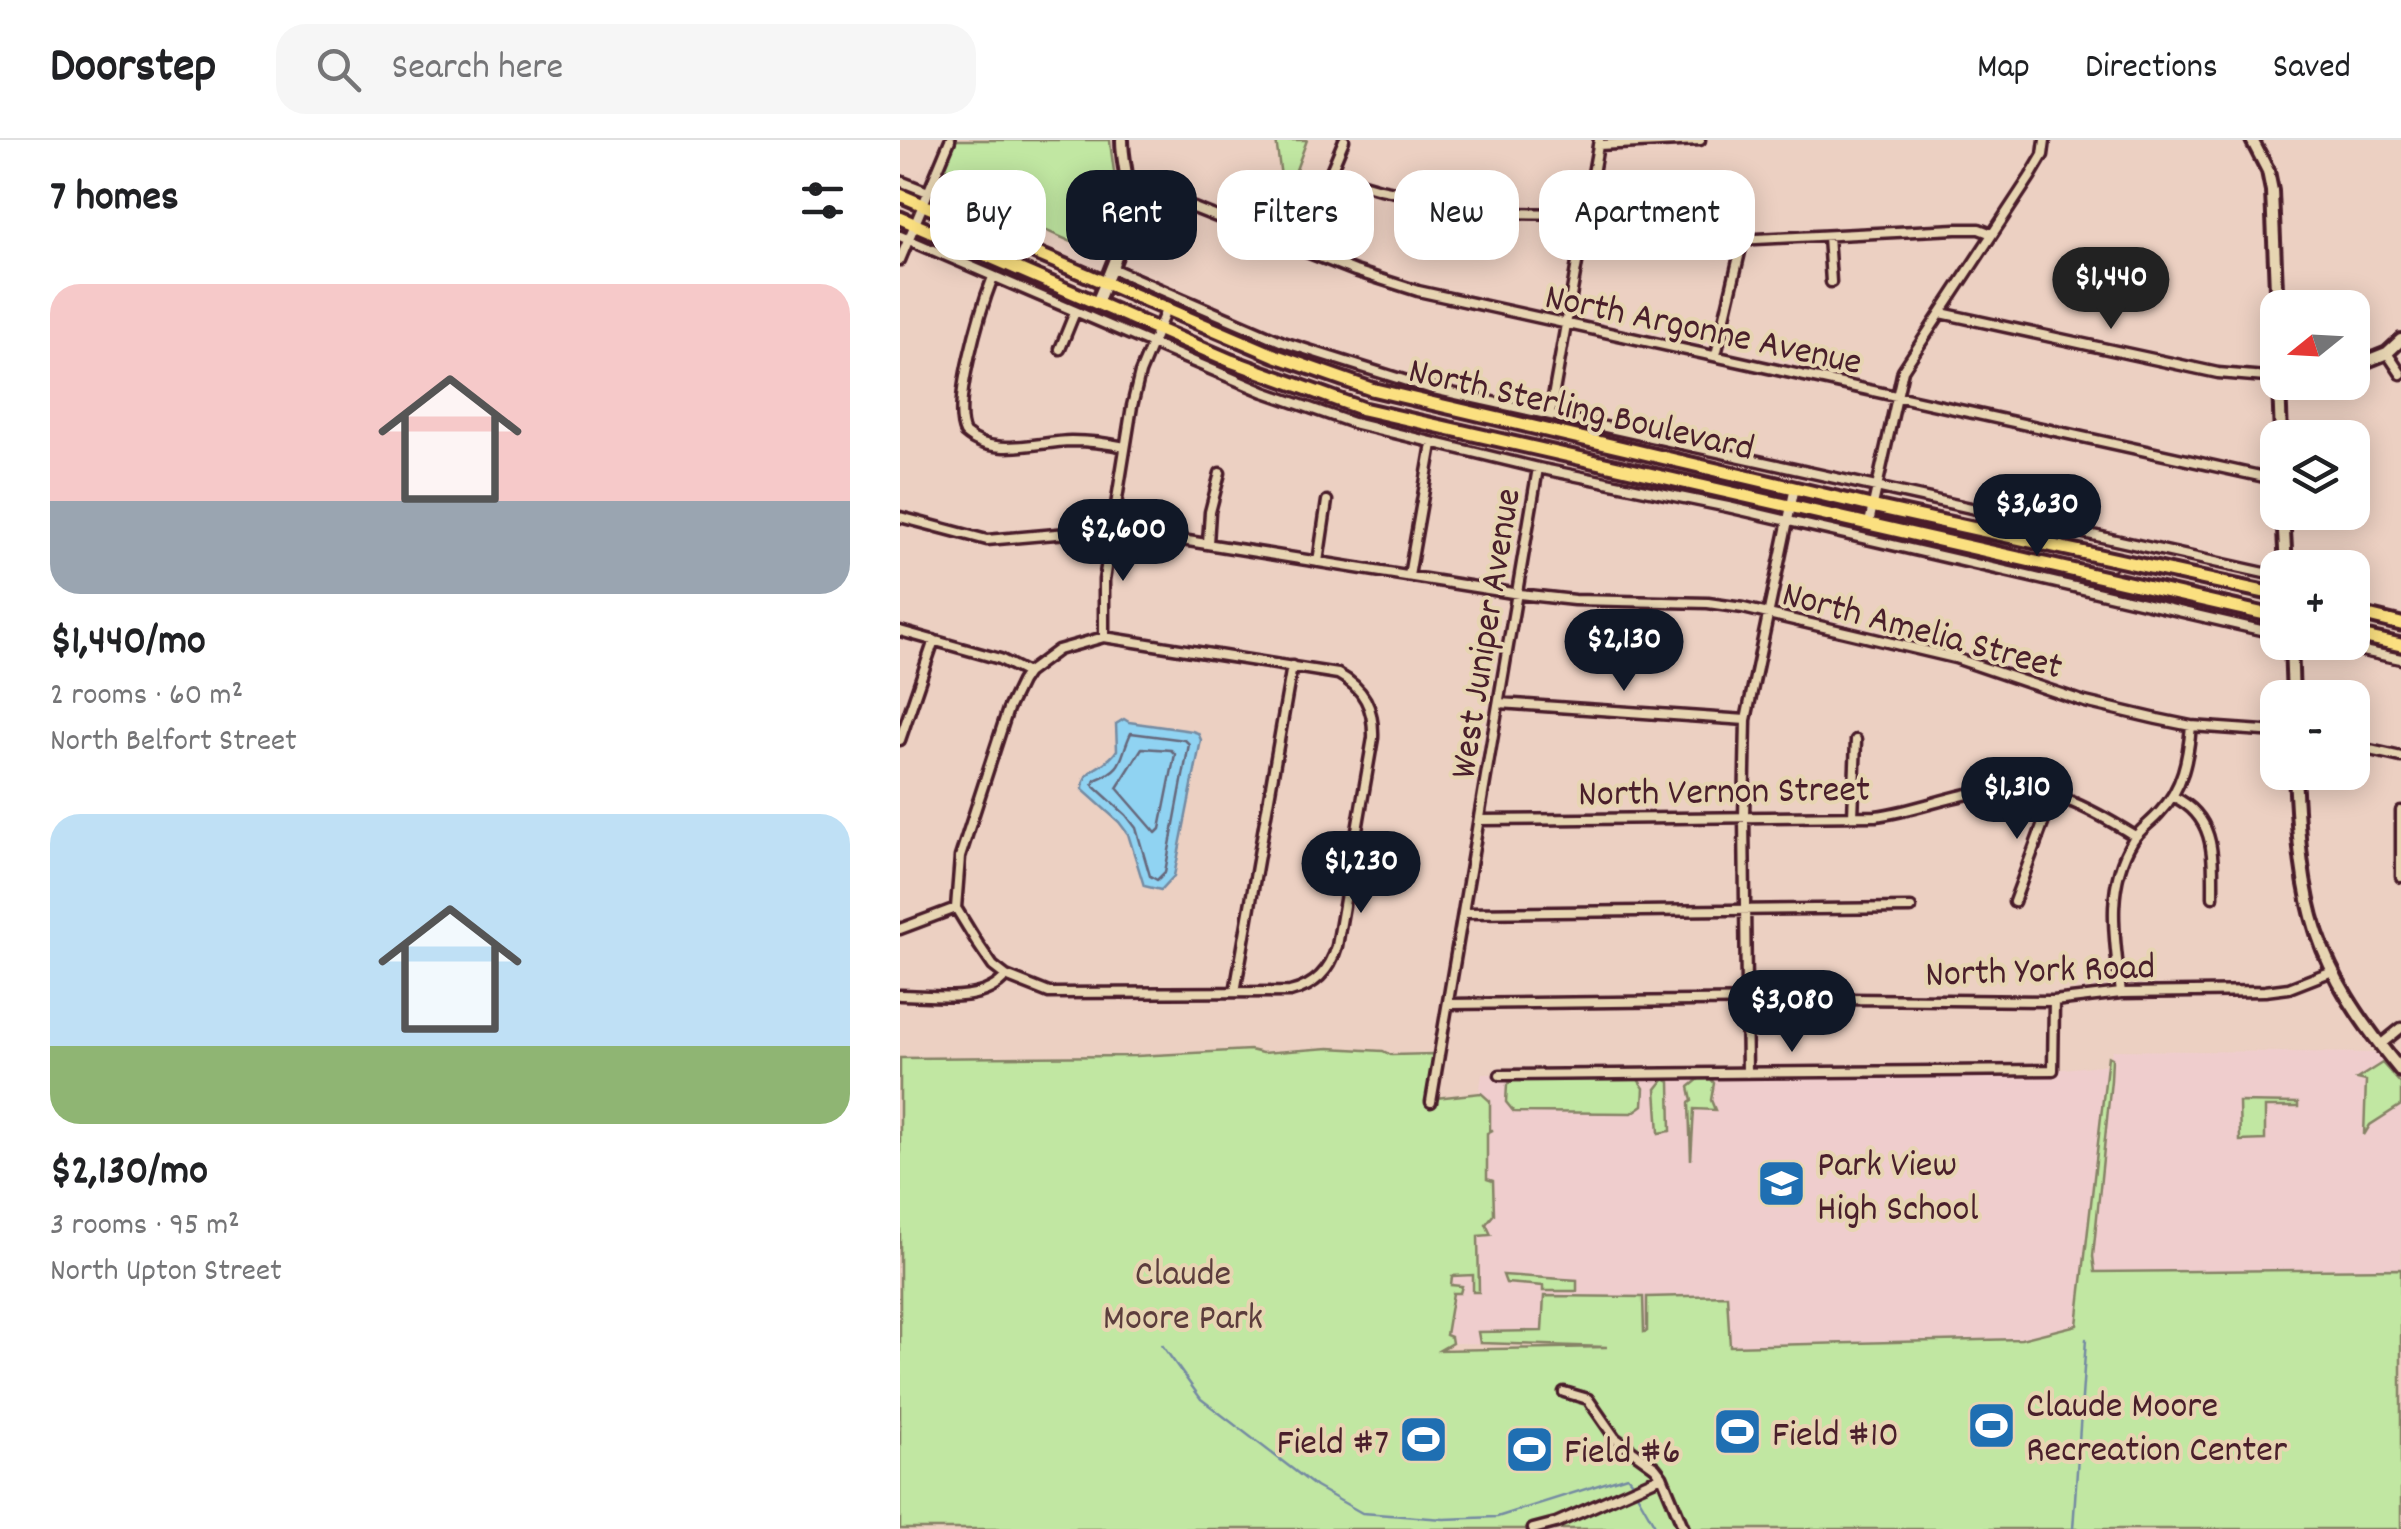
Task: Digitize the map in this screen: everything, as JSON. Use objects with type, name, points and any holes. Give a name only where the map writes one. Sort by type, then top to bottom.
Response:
[{"type":"main road","name":"North Sterling Boulevard","points":[[900,195],[1274,356],[1371,389],[1871,506],[2260,591]]},
{"type":"main road","name":"North Sterling Boulevard","points":[[900,218],[1269,376],[1363,409],[2260,612]]},
{"type":"main road","points":[[2370,616],[2401,624]]},
{"type":"main road","points":[[2370,638],[2401,645]]},
{"type":"street","points":[[900,260],[904,238],[915,224],[950,140]]},
{"type":"street","points":[[1122,140],[1125,170]]},
{"type":"street","points":[[1334,170],[1344,140]]},
{"type":"street","points":[[1593,170],[1599,142],[1700,140]]},
{"type":"street","points":[[1869,523],[1902,370],[2030,177],[2043,155],[2046,140]]},
{"type":"street","points":[[2252,140],[2268,171],[2272,191],[2276,290]]},
{"type":"street","points":[[900,181],[928,192]]},
{"type":"street","points":[[1374,187],[1500,213],[1539,213]]},
{"type":"street","points":[[1755,239],[1956,229],[1980,229],[1992,234]]},
{"type":"street","points":[[1828,236],[1831,282]]},
{"type":"street","points":[[904,238],[1313,410],[1432,444],[2260,630]]},
{"type":"street","points":[[1097,303],[1114,260]]},
{"type":"street","name":"North Argonne Avenue","points":[[1327,260],[1418,291],[2260,476]]},
{"type":"street","points":[[1550,414],[1576,260]]},
{"type":"street","points":[[1716,355],[1738,260]]},
{"type":"street","points":[[1111,268],[1188,304],[1337,361],[1429,388],[2260,572]]},
{"type":"street","points":[[993,277],[980,310],[962,397],[959,414],[965,433],[982,445],[999,447],[1075,441],[1125,446]]},
{"type":"street","points":[[1104,637],[1104,580],[1135,392],[1166,310]]},
{"type":"street","points":[[1060,349],[1075,312]]},
{"type":"street","points":[[1941,313],[2218,374],[2260,378]]},
{"type":"street","points":[[2370,360],[2387,353],[2401,340]]},
{"type":"street","points":[[2387,353],[2401,374]]},
{"type":"street","points":[[1409,576],[1432,444]]},
{"type":"street","name":"West Juniper Avenue","points":[[1431,1102],[1538,468]]},
{"type":"street","points":[[1208,543],[1220,472]]},
{"type":"street","points":[[1747,1074],[1746,720],[1795,488]]},
{"type":"street","points":[[1318,562],[1328,501]]},
{"type":"street","name":"North Amelia Street","points":[[900,517],[987,540],[1113,529],[1519,594],[1592,601],[1708,604],[1768,613],[1955,658],[2085,702],[2191,726],[2260,731]]},
{"type":"street","points":[[900,631],[1000,660],[1027,672]]},
{"type":"street","points":[[1104,637],[1292,666],[1338,674],[1351,681],[1363,693],[1373,723],[1337,946],[1322,977],[1301,990],[1049,994],[1006,976],[993,966],[956,908],[964,841],[1008,710],[1027,672],[1058,650],[1104,637]]},
{"type":"street","points":[[900,740],[934,640]]},
{"type":"street","points":[[2370,652],[2401,658]]},
{"type":"street","points":[[1235,992],[1292,666]]},
{"type":"street","points":[[1499,703],[1746,720]]},
{"type":"street","points":[[2121,993],[2113,915],[2124,857],[2136,836],[2174,797],[2191,726]]},
{"type":"street","points":[[1853,816],[1856,740]]},
{"type":"street","points":[[2370,750],[2401,757]]},
{"type":"street","name":"North Vernon Street","points":[[1480,820],[1853,816],[1912,811],[1988,790],[2018,788],[2054,794],[2091,809],[2136,836]]},
{"type":"street","points":[[2297,790],[2306,902],[2330,972],[2354,1012],[2401,1071]]},
{"type":"street","points":[[2014,902],[2054,794]]},
{"type":"street","points":[[2174,797],[2200,816],[2210,832],[2213,897]]},
{"type":"street","points":[[2401,811],[2401,877]]},
{"type":"street","points":[[900,929],[956,908]]},
{"type":"street","points":[[1464,914],[1911,908]]},
{"type":"street","name":"North York Road","points":[[1448,1004],[1850,998],[2054,1001],[2121,993],[2265,991],[2289,988],[2330,972]]},
{"type":"street","points":[[900,995],[980,994],[996,988],[1006,976]]},
{"type":"street","points":[[1500,1075],[2053,1070],[2054,1001]]},
{"type":"street","points":[[2380,1045],[2401,1028]]},
{"type":"street","points":[[1564,1392],[1588,1399],[1615,1438],[1662,1476],[1684,1529]]},
{"type":"street","points":[[1534,1529],[1662,1476]]},
{"type":"shaded area","name":"Park View High School","points":[[2112,1050],[2375,1053],[2401,1085],[2401,1269],[2089,1273],[2082,1324],[2021,1339],[1730,1346],[1453,1343],[1438,1350],[1482,1074],[2053,1070],[2110,1064]]},
{"type":"green space","points":[[955,140],[1110,140],[1113,170],[1066,170],[1066,239],[1046,231],[1046,170],[943,170]]},
{"type":"green space","points":[[1276,140],[1307,140],[1296,170],[1280,170]]},
{"type":"green space","name":"Claude Moore Park","points":[[1329,1048],[1383,1051],[1391,1055],[1433,1054],[1426,1099],[1481,1093],[1490,1101],[1493,1130],[1487,1133],[1487,1179],[1493,1181],[1494,1214],[1486,1224],[1491,1235],[1478,1236],[1479,1292],[1473,1292],[1473,1275],[1452,1276],[1451,1285],[1462,1286],[1460,1293],[1453,1293],[1446,1335],[1452,1343],[1440,1350],[1607,1347],[1480,1343],[1478,1332],[1542,1331],[1544,1296],[1643,1297],[1644,1332],[1647,1297],[1727,1295],[1730,1346],[2021,1339],[2077,1325],[2108,1056],[2112,1058],[2111,1080],[2093,1256],[2095,1272],[2401,1269],[2401,1529],[900,1529],[900,1058],[1136,1056]]},
{"type":"green space","points":[[2382,1063],[2401,1084],[2401,1105],[2370,1125],[2364,1135],[2366,1081],[2357,1079]]},
{"type":"green space","points":[[1637,1078],[1644,1088],[1643,1105],[1632,1113],[1514,1112],[1506,1102],[1507,1085],[1514,1079]]},
{"type":"green space","points":[[1664,1079],[1670,1082],[1671,1131],[1659,1133],[1656,1089]]},
{"type":"green space","points":[[1699,1079],[1711,1079],[1714,1083],[1711,1100],[1715,1110],[1694,1109],[1691,1160],[1689,1087]]},
{"type":"green space","points":[[2239,1102],[2298,1103],[2298,1107],[2265,1107],[2265,1140],[2240,1141]]},
{"type":"green space","points":[[1503,1275],[1577,1280],[1577,1291],[1543,1291],[1543,1286],[1506,1283]]},
{"type":"water","points":[[1124,719],[1192,731],[1201,740],[1174,876],[1161,890],[1144,886],[1128,834],[1083,790],[1086,776],[1117,750],[1116,724]]},
{"type":"waterway","points":[[2073,1529],[2086,1339]]},
{"type":"waterway","points":[[1162,1345],[1201,1399],[1316,1487],[1362,1513],[1444,1519],[1497,1517],[1627,1476],[1632,1482]]},
{"type":"waterway","points":[[1637,1494],[1657,1529]]},
{"type":"place","name":"Park View High School","points":[[1782,1184]]},
{"type":"place","name":"Claude Moore Recreation Center","points":[[1991,1425]]},
{"type":"place","name":"Field #10","points":[[1737,1432]]},
{"type":"place","name":"Field #7","points":[[1424,1440]]},
{"type":"place","name":"Field #6","points":[[1529,1449]]}]
